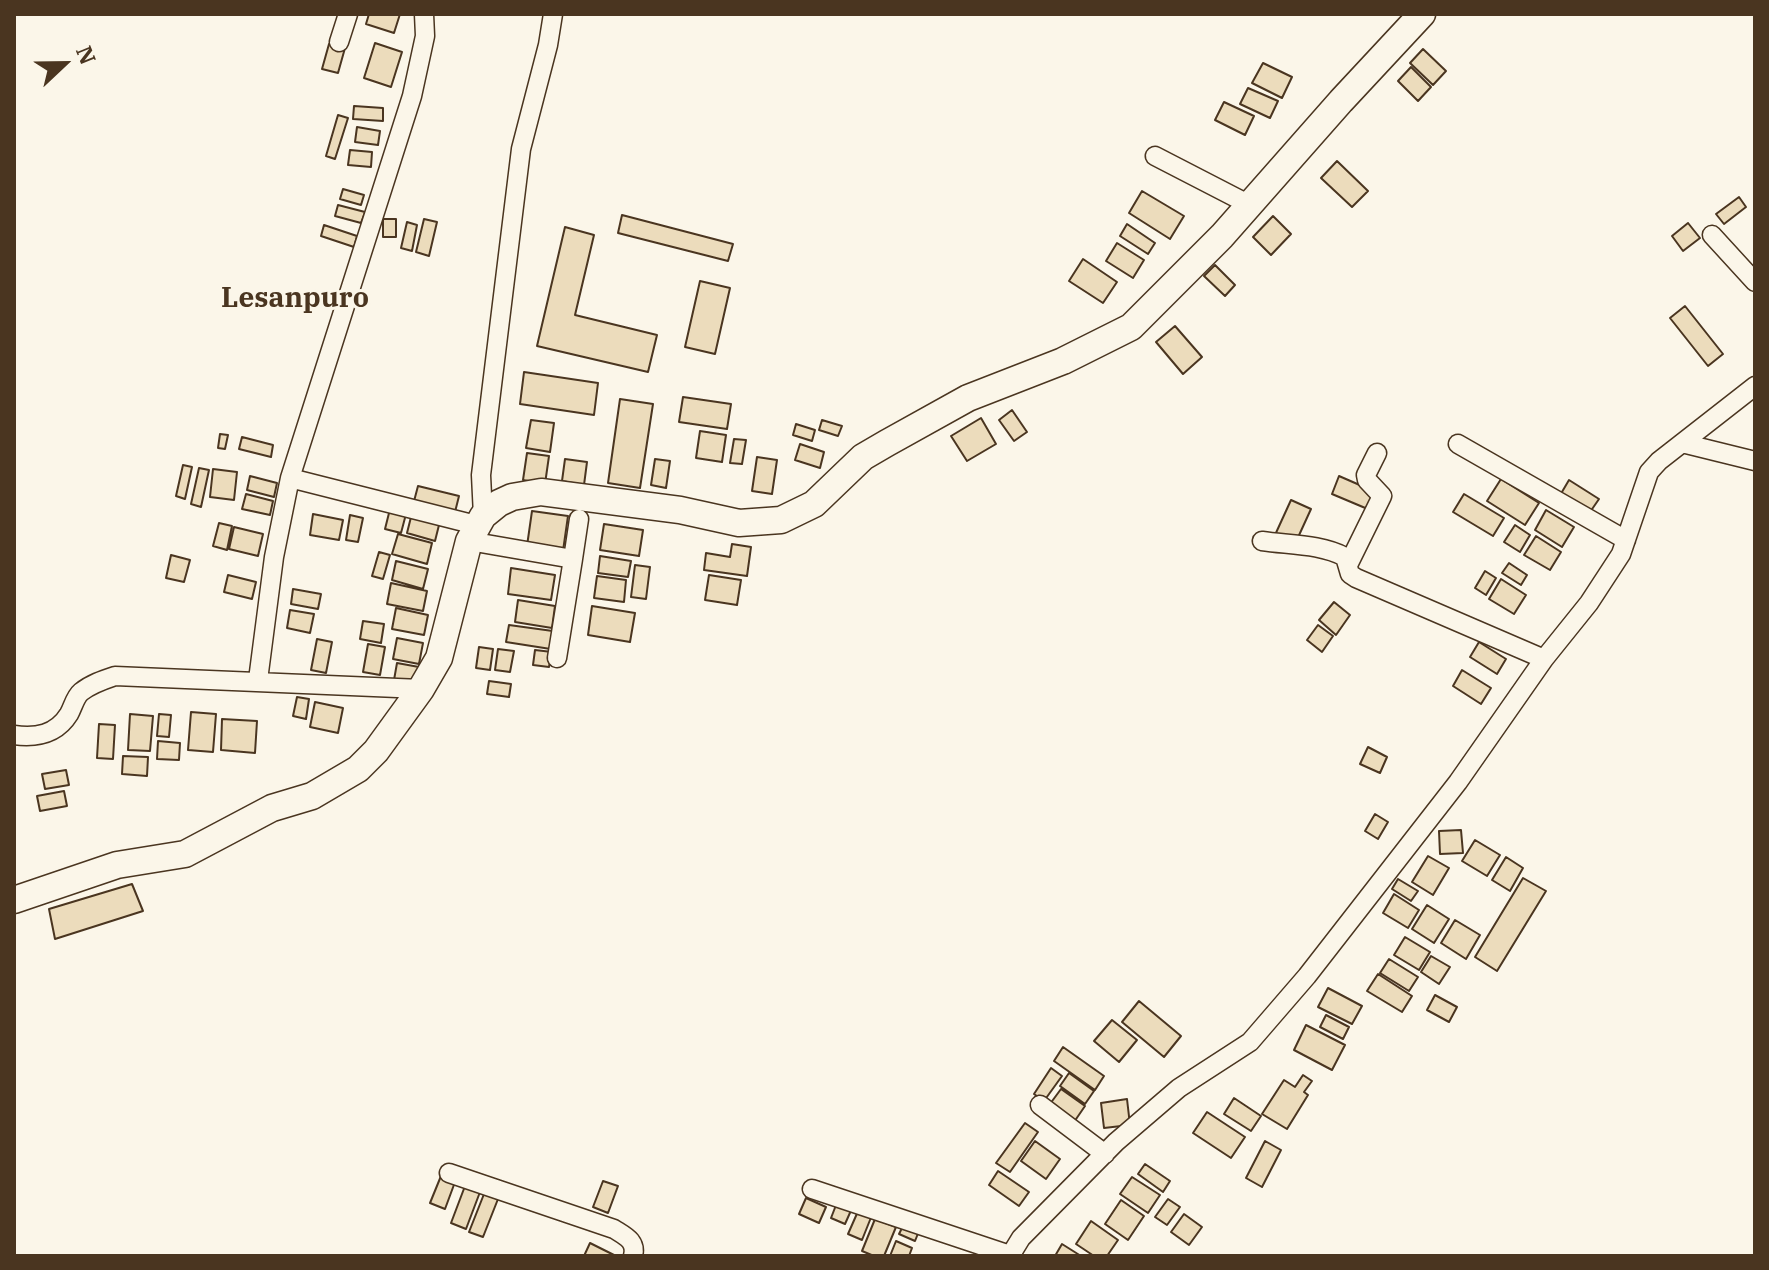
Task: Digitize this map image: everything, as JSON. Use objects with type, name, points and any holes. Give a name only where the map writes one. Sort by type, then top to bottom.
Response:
[{"type":"street","points":[[339,42],[348,14]]},
{"type":"street","points":[[258,680],[274,557],[290,478],[412,96],[425,36],[424,14]]},
{"type":"street","points":[[14,900],[117,865],[185,854],[272,808],[326,789],[358,769],[376,751],[421,689],[439,658],[476,527],[521,149],[553,14]]},
{"type":"street","points":[[476,527],[512,497],[541,492],[680,510],[739,523],[781,520],[814,504],[863,457],[926,421],[968,398],[1100,344],[1131,327],[1222,236],[1422,14]]},
{"type":"street","points":[[1155,156],[1250,205]]},
{"type":"street","points":[[1712,235],[1755,282]]},
{"type":"street","points":[[812,1189],[1010,1255],[1021,1238],[1105,1154],[1179,1088],[1250,1042],[1307,976],[1429,819],[1544,659],[1589,603],[1621,554],[1649,472],[1755,386]]},
{"type":"street","points":[[1682,443],[1755,461]]},
{"type":"street","points":[[1458,444],[1626,540]]},
{"type":"street","points":[[1348,565],[1382,496],[1366,475],[1377,453]]},
{"type":"street","points":[[290,478],[476,527],[573,559]]},
{"type":"street","points":[[557,658],[579,519]]},
{"type":"street","points":[[1262,541],[1325,549],[1345,557],[1350,574],[1356,578],[1544,659]]},
{"type":"street","points":[[14,735],[41,736],[54,730],[67,717],[79,693],[115,676],[421,689]]},
{"type":"street","points":[[1040,1105],[1105,1154]]},
{"type":"street","points":[[449,1173],[614,1229],[630,1239],[635,1250],[633,1256]]},
{"type":"building","points":[[369,14],[400,14],[394,33],[366,24]]},
{"type":"building","points":[[375,43],[402,52],[391,87],[364,78]]},
{"type":"building","points":[[329,44],[345,48],[338,73],[322,69]]},
{"type":"building","points":[[1423,49],[1446,71],[1433,85],[1410,63]]},
{"type":"building","points":[[1263,63],[1292,77],[1282,98],[1252,83]]},
{"type":"building","points":[[1411,67],[1431,87],[1418,101],[1398,81]]},
{"type":"building","points":[[1248,88],[1278,101],[1270,118],[1240,104]]},
{"type":"building","points":[[1224,102],[1254,116],[1245,135],[1215,120]]},
{"type":"building","points":[[354,106],[383,108],[383,121],[353,119]]},
{"type":"building","points":[[338,115],[348,118],[335,159],[326,156]]},
{"type":"building","points":[[357,127],[380,131],[378,145],[355,142]]},
{"type":"building","points":[[350,150],[372,152],[371,167],[348,165]]},
{"type":"building","points":[[1337,161],[1368,191],[1352,207],[1321,178]]},
{"type":"building","points":[[343,189],[364,195],[361,205],[340,199]]},
{"type":"building","points":[[1142,191],[1184,216],[1170,239],[1129,213]]},
{"type":"building","points":[[1739,197],[1746,207],[1724,224],[1716,214]]},
{"type":"building","points":[[338,205],[365,212],[361,223],[335,216]]},
{"type":"building","points":[[622,215],[733,244],[728,261],[618,233]]},
{"type":"building","points":[[1273,216],[1291,234],[1271,255],[1253,237]]},
{"type":"building","points":[[383,219],[396,219],[396,237],[383,237]]},
{"type":"building","points":[[424,219],[437,222],[429,256],[416,252]]},
{"type":"building","points":[[407,222],[417,225],[412,251],[401,248]]},
{"type":"building","points":[[1688,223],[1700,238],[1683,251],[1672,236]]},
{"type":"building","points":[[1127,224],[1155,243],[1148,254],[1120,236]]},
{"type":"building","points":[[324,225],[357,236],[354,247],[321,236]]},
{"type":"building","points":[[565,227],[594,235],[575,315],[657,335],[648,372],[537,346]]},
{"type":"building","points":[[1117,243],[1144,260],[1133,278],[1106,261]]},
{"type":"building","points":[[1083,259],[1117,282],[1103,303],[1069,281]]},
{"type":"building","points":[[1215,265],[1235,285],[1225,296],[1204,276]]},
{"type":"building","points":[[700,281],[730,288],[715,354],[685,347]]},
{"type":"building","points":[[1685,306],[1723,354],[1708,366],[1670,318]]},
{"type":"building","points":[[1175,326],[1202,357],[1183,374],[1156,342]]},
{"type":"building","points":[[524,372],[598,383],[594,415],[520,404]]},
{"type":"building","points":[[683,397],[731,404],[727,429],[679,422]]},
{"type":"building","points":[[620,399],[653,404],[640,488],[608,483]]},
{"type":"building","points":[[1012,410],[1027,432],[1014,441],[999,420]]},
{"type":"building","points":[[981,418],[996,444],[967,461],[951,436]]},
{"type":"building","points":[[531,420],[554,423],[550,452],[526,448]]},
{"type":"building","points":[[822,420],[842,426],[838,436],[819,430]]},
{"type":"building","points":[[796,424],[815,430],[812,441],[793,435]]},
{"type":"building","points":[[700,431],[726,435],[722,462],[696,458]]},
{"type":"building","points":[[220,434],[228,435],[225,449],[218,448]]},
{"type":"building","points":[[242,437],[273,445],[271,457],[239,449]]},
{"type":"building","points":[[734,439],[746,440],[742,464],[730,463]]},
{"type":"building","points":[[800,444],[824,452],[820,468],[795,460]]},
{"type":"building","points":[[527,453],[549,456],[545,484],[523,480]]},
{"type":"building","points":[[757,457],[777,460],[772,494],[752,491]]},
{"type":"building","points":[[565,459],[587,462],[584,485],[562,481]]},
{"type":"building","points":[[655,459],[670,461],[666,488],[651,485]]},
{"type":"building","points":[[183,465],[192,467],[185,499],[176,496]]},
{"type":"building","points":[[199,468],[209,470],[201,507],[191,504]]},
{"type":"building","points":[[213,469],[237,472],[234,500],[210,497]]},
{"type":"building","points":[[250,476],[277,483],[274,497],[247,490]]},
{"type":"building","points":[[1339,476],[1378,493],[1370,510],[1332,494]]},
{"type":"building","points":[[1501,479],[1539,503],[1525,525],[1487,501]]},
{"type":"building","points":[[1569,480],[1599,499],[1588,515],[1559,497]]},
{"type":"building","points":[[418,486],[459,496],[454,516],[413,505]]},
{"type":"building","points":[[246,494],[273,501],[270,515],[242,509]]},
{"type":"building","points":[[1464,494],[1504,518],[1493,536],[1453,512]]},
{"type":"building","points":[[1291,500],[1311,509],[1295,544],[1275,535]]},
{"type":"building","points":[[390,509],[406,514],[401,533],[385,529]]},
{"type":"building","points":[[1546,510],[1574,527],[1562,547],[1535,530]]},
{"type":"building","points":[[532,511],[568,516],[563,551],[527,546]]},
{"type":"building","points":[[412,513],[440,521],[435,541],[407,533]]},
{"type":"building","points":[[313,514],[343,520],[339,540],[310,535]]},
{"type":"building","points":[[350,515],[363,518],[358,542],[346,540]]},
{"type":"building","points":[[219,523],[232,526],[227,550],[213,546]]},
{"type":"building","points":[[604,524],[643,530],[639,556],[600,550]]},
{"type":"building","points":[[1515,525],[1530,535],[1520,552],[1504,542]]},
{"type":"building","points":[[234,527],[263,534],[258,556],[229,549]]},
{"type":"building","points":[[398,534],[432,543],[427,564],[392,554]]},
{"type":"building","points":[[1536,536],[1561,552],[1550,570],[1524,555]]},
{"type":"building","points":[[732,544],[751,547],[747,576],[704,570],[706,553],[730,557]]},
{"type":"building","points":[[379,552],[390,555],[383,579],[372,576]]},
{"type":"building","points":[[171,555],[190,560],[184,582],[166,578]]},
{"type":"building","points":[[600,556],[631,561],[628,577],[598,573]]},
{"type":"building","points":[[396,561],[428,569],[423,589],[392,580]]},
{"type":"building","points":[[1509,563],[1527,575],[1521,585],[1502,573]]},
{"type":"building","points":[[635,565],[650,567],[646,599],[631,597]]},
{"type":"building","points":[[511,568],[555,575],[551,600],[508,594]]},
{"type":"building","points":[[1485,571],[1496,578],[1486,595],[1475,588]]},
{"type":"building","points":[[228,575],[256,582],[252,599],[224,592]]},
{"type":"building","points":[[709,575],[741,580],[737,605],[705,600]]},
{"type":"building","points":[[597,576],[626,580],[624,602],[594,598]]},
{"type":"building","points":[[1501,579],[1526,595],[1514,614],[1489,599]]},
{"type":"building","points":[[391,583],[427,591],[423,611],[387,604]]},
{"type":"building","points":[[293,589],[321,594],[318,609],[291,604]]},
{"type":"building","points":[[518,600],[555,606],[552,628],[515,622]]},
{"type":"building","points":[[1334,602],[1350,615],[1336,635],[1319,620]]},
{"type":"building","points":[[592,606],[635,613],[630,642],[588,635]]},
{"type":"building","points":[[396,608],[428,615],[424,635],[392,629]]},
{"type":"building","points":[[290,610],[314,614],[310,633],[287,628]]},
{"type":"building","points":[[363,621],[384,624],[381,643],[360,639]]},
{"type":"building","points":[[509,625],[560,632],[557,650],[506,642]]},
{"type":"building","points":[[1318,625],[1333,636],[1322,652],[1307,640]]},
{"type":"building","points":[[397,638],[423,643],[419,664],[393,659]]},
{"type":"building","points":[[317,639],[332,642],[326,673],[311,670]]},
{"type":"building","points":[[1479,642],[1506,659],[1497,674],[1470,657]]},
{"type":"building","points":[[368,644],[385,647],[380,675],[363,672]]},
{"type":"building","points":[[479,647],[493,649],[490,670],[476,668]]},
{"type":"building","points":[[498,649],[514,651],[510,672],[495,670]]},
{"type":"building","points":[[535,650],[552,652],[549,667],[533,665]]},
{"type":"building","points":[[397,663],[419,667],[416,684],[394,680]]},
{"type":"building","points":[[1462,670],[1491,688],[1481,704],[1453,686]]},
{"type":"building","points":[[489,681],[511,684],[509,697],[487,694]]},
{"type":"building","points":[[297,697],[309,699],[306,719],[293,716]]},
{"type":"building","points":[[315,702],[343,708],[338,733],[310,727]]},
{"type":"building","points":[[191,712],[216,714],[213,752],[188,750]]},
{"type":"building","points":[[130,714],[153,716],[150,751],[128,750]]},
{"type":"building","points":[[159,714],[171,715],[169,737],[157,736]]},
{"type":"building","points":[[222,719],[257,721],[255,753],[221,750]]},
{"type":"building","points":[[99,724],[115,725],[113,759],[97,758]]},
{"type":"building","points":[[158,741],[180,743],[179,760],[157,759]]},
{"type":"building","points":[[1368,747],[1387,757],[1380,773],[1360,764]]},
{"type":"building","points":[[123,756],[148,757],[147,776],[122,774]]},
{"type":"building","points":[[66,770],[69,785],[45,789],[42,774]]},
{"type":"building","points":[[64,791],[67,806],[40,811],[37,796]]},
{"type":"building","points":[[1375,814],[1388,822],[1378,839],[1365,831]]},
{"type":"building","points":[[1461,830],[1463,853],[1440,854],[1439,831]]},
{"type":"building","points":[[1475,840],[1500,855],[1487,876],[1462,861]]},
{"type":"building","points":[[1428,856],[1449,868],[1433,895],[1412,882]]},
{"type":"building","points":[[1506,857],[1523,868],[1510,891],[1492,880]]},
{"type":"building","points":[[1523,878],[1546,891],[1497,971],[1475,957]]},
{"type":"building","points":[[1398,879],[1418,891],[1411,901],[1392,889]]},
{"type":"building","points":[[132,884],[143,911],[55,939],[49,909]]},
{"type":"building","points":[[1394,894],[1419,910],[1408,928],[1383,913]]},
{"type":"building","points":[[1427,905],[1449,919],[1434,943],[1412,929]]},
{"type":"building","points":[[1455,920],[1480,935],[1466,959],[1441,943]]},
{"type":"building","points":[[1405,937],[1430,952],[1419,970],[1394,955]]},
{"type":"building","points":[[1431,956],[1450,967],[1439,984],[1421,972]]},
{"type":"building","points":[[1389,959],[1418,977],[1409,991],[1380,973]]},
{"type":"building","points":[[1378,974],[1412,996],[1402,1012],[1367,991]]},
{"type":"building","points":[[1328,988],[1362,1006],[1352,1024],[1318,1007]]},
{"type":"building","points":[[1435,995],[1457,1007],[1449,1022],[1427,1010]]},
{"type":"building","points":[[1139,1001],[1181,1036],[1164,1057],[1122,1022]]},
{"type":"building","points":[[1326,1015],[1349,1027],[1343,1039],[1320,1027]]},
{"type":"building","points":[[1112,1020],[1137,1040],[1119,1062],[1094,1041]]},
{"type":"building","points":[[1306,1025],[1345,1045],[1332,1070],[1294,1050]]},
{"type":"building","points":[[1063,1047],[1104,1076],[1095,1090],[1054,1061]]},
{"type":"building","points":[[1051,1068],[1062,1076],[1044,1101],[1034,1094]]},
{"type":"building","points":[[1069,1073],[1094,1091],[1085,1104],[1060,1086]]},
{"type":"building","points":[[1303,1075],[1312,1081],[1304,1092],[1308,1095],[1287,1129],[1262,1114],[1284,1080],[1295,1087]]},
{"type":"building","points":[[1061,1089],[1085,1106],[1072,1125],[1047,1108]]},
{"type":"building","points":[[1234,1098],[1261,1116],[1251,1131],[1224,1114]]},
{"type":"building","points":[[1127,1099],[1130,1125],[1104,1128],[1101,1103]]},
{"type":"building","points":[[1207,1112],[1245,1137],[1231,1158],[1193,1133]]},
{"type":"building","points":[[1025,1123],[1038,1132],[1010,1172],[996,1163]]},
{"type":"building","points":[[1035,1141],[1060,1159],[1046,1179],[1021,1161]]},
{"type":"building","points":[[1265,1141],[1281,1150],[1262,1187],[1246,1178]]},
{"type":"building","points":[[1145,1164],[1170,1181],[1163,1192],[1138,1174]]},
{"type":"building","points":[[998,1171],[1029,1192],[1019,1206],[989,1185]]},
{"type":"building","points":[[441,1176],[455,1182],[445,1209],[430,1203]]},
{"type":"building","points":[[1132,1177],[1160,1195],[1148,1213],[1120,1194]]},
{"type":"building","points":[[603,1181],[618,1186],[608,1213],[593,1207]]},
{"type":"building","points":[[465,1186],[480,1192],[466,1229],[451,1223]]},
{"type":"building","points":[[484,1194],[498,1199],[483,1237],[469,1232]]},
{"type":"building","points":[[806,1198],[826,1207],[819,1223],[799,1214]]},
{"type":"building","points":[[1168,1199],[1180,1207],[1167,1225],[1155,1217]]},
{"type":"building","points":[[838,1200],[853,1206],[845,1224],[831,1218]]},
{"type":"building","points":[[1121,1200],[1144,1216],[1128,1240],[1105,1224]]},
{"type":"building","points":[[859,1209],[872,1215],[862,1240],[848,1234]]},
{"type":"building","points":[[1184,1214],[1202,1227],[1189,1245],[1171,1232]]},
{"type":"building","points":[[875,1219],[896,1227],[884,1256],[862,1251]]},
{"type":"building","points":[[1091,1221],[1118,1240],[1107,1256],[1094,1256],[1076,1244]]},
{"type":"building","points":[[904,1224],[919,1231],[915,1241],[899,1234]]},
{"type":"building","points":[[896,1241],[912,1248],[909,1256],[890,1256]]},
{"type":"building","points":[[590,1243],[616,1256],[584,1256]]},
{"type":"building","points":[[1062,1244],[1081,1256],[1055,1256]]},
{"type":"district","name":"Lesanpuro","points":[[295,299]]}]
